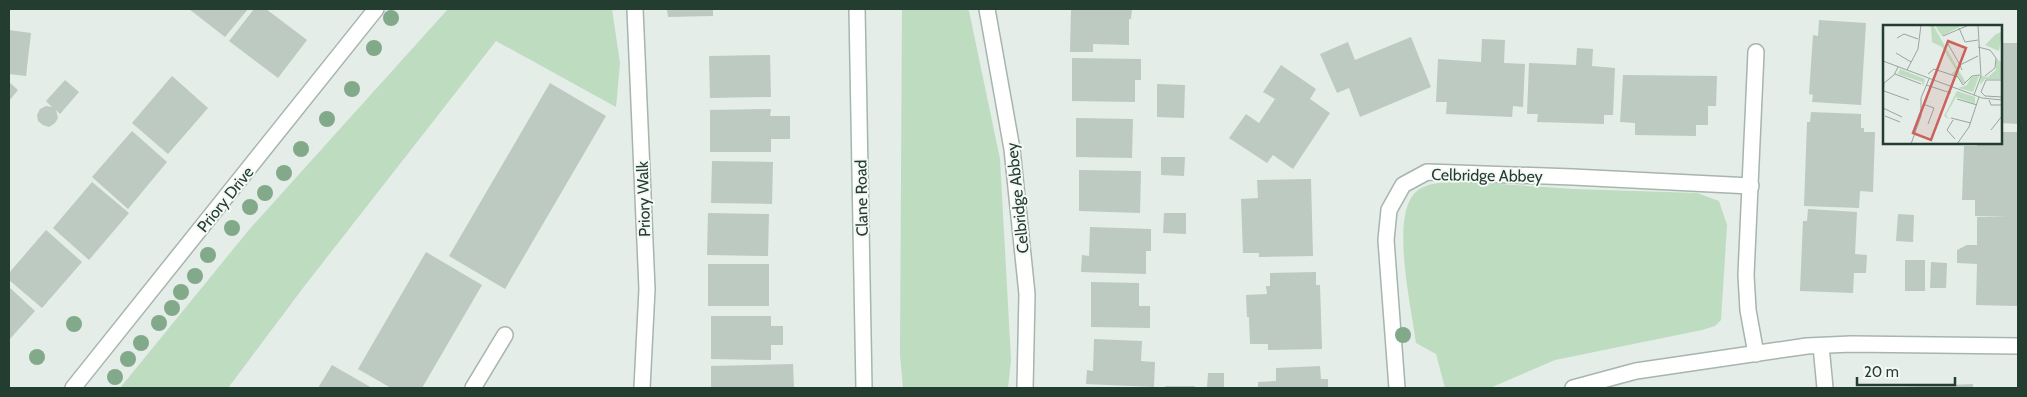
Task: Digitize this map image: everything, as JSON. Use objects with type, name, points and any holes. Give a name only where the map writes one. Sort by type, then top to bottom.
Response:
[{"type":"street","name":"Priory Drive","points":[[73,388],[376,9]]},
{"type":"street","name":"Priory Walk","points":[[635,9],[647,289],[642,388]]},
{"type":"street","name":"Clane Road","points":[[857,9],[864,388]]},
{"type":"street","name":"Celbridge Abbey","points":[[987,9],[1012,150],[1027,294],[1025,388]]},
{"type":"street","points":[[1756,52],[1746,275],[1748,310],[1756,354]]},
{"type":"street","name":"Celbridge Abbey","points":[[1397,388],[1386,240],[1389,210],[1403,185],[1426,172],[1751,186]]},
{"type":"street","points":[[476,388],[505,335]]},
{"type":"street","points":[[1573,388],[1636,371],[1821,346],[1851,344],[2018,346]]},
{"type":"street","points":[[1821,346],[1824,388]]},
{"type":"green space","points":[[448,9],[612,9],[620,63],[616,107],[496,41],[306,284],[228,388],[120,388],[248,231]]},
{"type":"green space","points":[[902,9],[965,9],[969,11],[1000,159],[1011,360],[1008,388],[903,388],[900,355]]},
{"type":"green space","points":[[1469,182],[1573,189],[1697,193],[1719,201],[1727,225],[1721,320],[1715,326],[1702,330],[1555,360],[1490,388],[1445,388],[1436,354],[1416,343],[1404,263],[1404,220],[1409,203],[1422,187],[1442,183]]},
{"type":"building","points":[[189,9],[248,9],[225,37]]},
{"type":"building","points":[[254,9],[266,9],[307,40],[278,78],[229,41]]},
{"type":"building","points":[[667,9],[713,9],[713,16],[668,17]]},
{"type":"building","points":[[1071,9],[1132,9],[1131,19],[1129,19],[1129,45],[1093,44],[1093,52],[1070,52]]},
{"type":"building","points":[[1819,20],[1866,23],[1861,105],[1812,102],[1813,95],[1809,94],[1813,35],[1818,36]]},
{"type":"building","points":[[9,30],[31,33],[26,76],[9,74]]},
{"type":"building","points":[[1411,37],[1431,87],[1360,117],[1349,88],[1337,93],[1320,54],[1348,42],[1355,60]]},
{"type":"building","points":[[1482,39],[1505,40],[1504,63],[1525,64],[1523,107],[1513,106],[1512,117],[1446,114],[1447,102],[1436,102],[1438,59],[1481,62]]},
{"type":"building","points":[[2002,43],[2018,43],[2018,124],[2002,123]]},
{"type":"building","points":[[1577,48],[1593,49],[1592,66],[1615,68],[1613,115],[1604,115],[1604,124],[1537,122],[1538,114],[1527,114],[1529,63],[1576,65]]},
{"type":"building","points":[[770,55],[771,97],[710,98],[709,56]]},
{"type":"building","points":[[1072,58],[1141,59],[1141,80],[1135,80],[1135,102],[1072,101]]},
{"type":"building","points":[[1281,65],[1316,89],[1310,99],[1330,113],[1293,169],[1273,155],[1267,163],[1229,138],[1246,114],[1259,123],[1275,99],[1263,92]]},
{"type":"building","points":[[1623,75],[1717,76],[1716,106],[1708,106],[1708,125],[1696,125],[1696,136],[1635,135],[1635,123],[1620,122]]},
{"type":"building","points":[[172,76],[208,108],[168,154],[132,123]]},
{"type":"building","points":[[65,80],[79,92],[60,114],[56,110],[58,118],[55,123],[49,127],[43,125],[38,121],[37,115],[40,109],[46,106],[52,107],[46,101]]},
{"type":"building","points":[[9,82],[18,90],[9,101]]},
{"type":"building","points":[[550,83],[606,116],[505,289],[449,256]]},
{"type":"building","points":[[1157,84],[1185,85],[1184,118],[1157,117]]},
{"type":"building","points":[[771,109],[770,116],[790,116],[790,139],[771,139],[771,152],[710,152],[710,110]]},
{"type":"building","points":[[1811,112],[1861,114],[1861,128],[1864,128],[1864,132],[1875,132],[1873,192],[1860,191],[1859,208],[1804,206],[1807,122],[1810,122]]},
{"type":"building","points":[[1076,118],[1133,119],[1132,158],[1076,157]]},
{"type":"building","points":[[132,131],[167,162],[128,209],[92,177]]},
{"type":"building","points":[[2002,132],[2018,132],[2018,306],[1976,305],[1977,264],[1957,263],[1957,250],[1967,245],[1977,245],[1977,217],[2008,217],[1975,216],[1975,200],[1962,200],[1964,146],[1977,146],[1977,144],[2002,144]]},
{"type":"building","points":[[1161,157],[1185,157],[1184,176],[1161,175]]},
{"type":"building","points":[[712,161],[773,162],[772,204],[711,203]]},
{"type":"building","points":[[1079,170],[1141,171],[1140,213],[1079,211]]},
{"type":"building","points":[[1311,179],[1313,256],[1259,257],[1259,253],[1243,253],[1241,199],[1258,198],[1257,180]]},
{"type":"building","points":[[92,182],[129,213],[89,260],[53,228]]},
{"type":"building","points":[[1808,209],[1857,212],[1855,254],[1867,255],[1866,273],[1854,273],[1853,293],[1800,291],[1803,221],[1807,221]]},
{"type":"building","points":[[708,213],[769,214],[768,256],[707,255]]},
{"type":"building","points":[[1164,213],[1186,213],[1186,234],[1163,233]]},
{"type":"building","points":[[1898,214],[1914,215],[1913,242],[1896,241]]},
{"type":"building","points":[[1090,227],[1151,229],[1151,251],[1146,251],[1146,274],[1081,272],[1082,255],[1089,256]]},
{"type":"building","points":[[46,230],[82,262],[42,308],[9,280],[9,273]]},
{"type":"building","points":[[426,252],[482,285],[422,388],[391,388],[358,369]]},
{"type":"building","points":[[1905,260],[1925,260],[1925,291],[1905,291]]},
{"type":"building","points":[[1931,262],[1947,263],[1946,288],[1930,288]]},
{"type":"building","points":[[708,264],[769,264],[769,306],[708,306]]},
{"type":"building","points":[[1316,272],[1316,285],[1320,285],[1322,349],[1268,350],[1268,344],[1250,344],[1246,295],[1267,294],[1266,286],[1270,286],[1270,273]]},
{"type":"building","points":[[1091,282],[1139,283],[1139,306],[1150,306],[1150,328],[1091,327]]},
{"type":"building","points":[[9,287],[35,311],[9,340]]},
{"type":"building","points":[[711,316],[771,316],[771,326],[783,326],[783,345],[771,345],[771,360],[711,359]]},
{"type":"building","points":[[1094,339],[1142,341],[1141,361],[1155,362],[1154,387],[1086,384],[1087,370],[1093,371]]},
{"type":"building","points":[[793,364],[794,388],[711,388],[711,366]]},
{"type":"building","points":[[332,365],[372,388],[318,388]]},
{"type":"building","points":[[1320,366],[1321,379],[1328,379],[1328,388],[1258,388],[1258,382],[1276,381],[1276,368]]},
{"type":"building","points":[[1208,373],[1224,373],[1224,388],[1207,388]]},
{"type":"building","points":[[1973,384],[1973,388],[1902,388],[1902,387]]},
{"type":"building","points":[[1165,386],[1195,386],[1195,388],[1165,388]]}]
